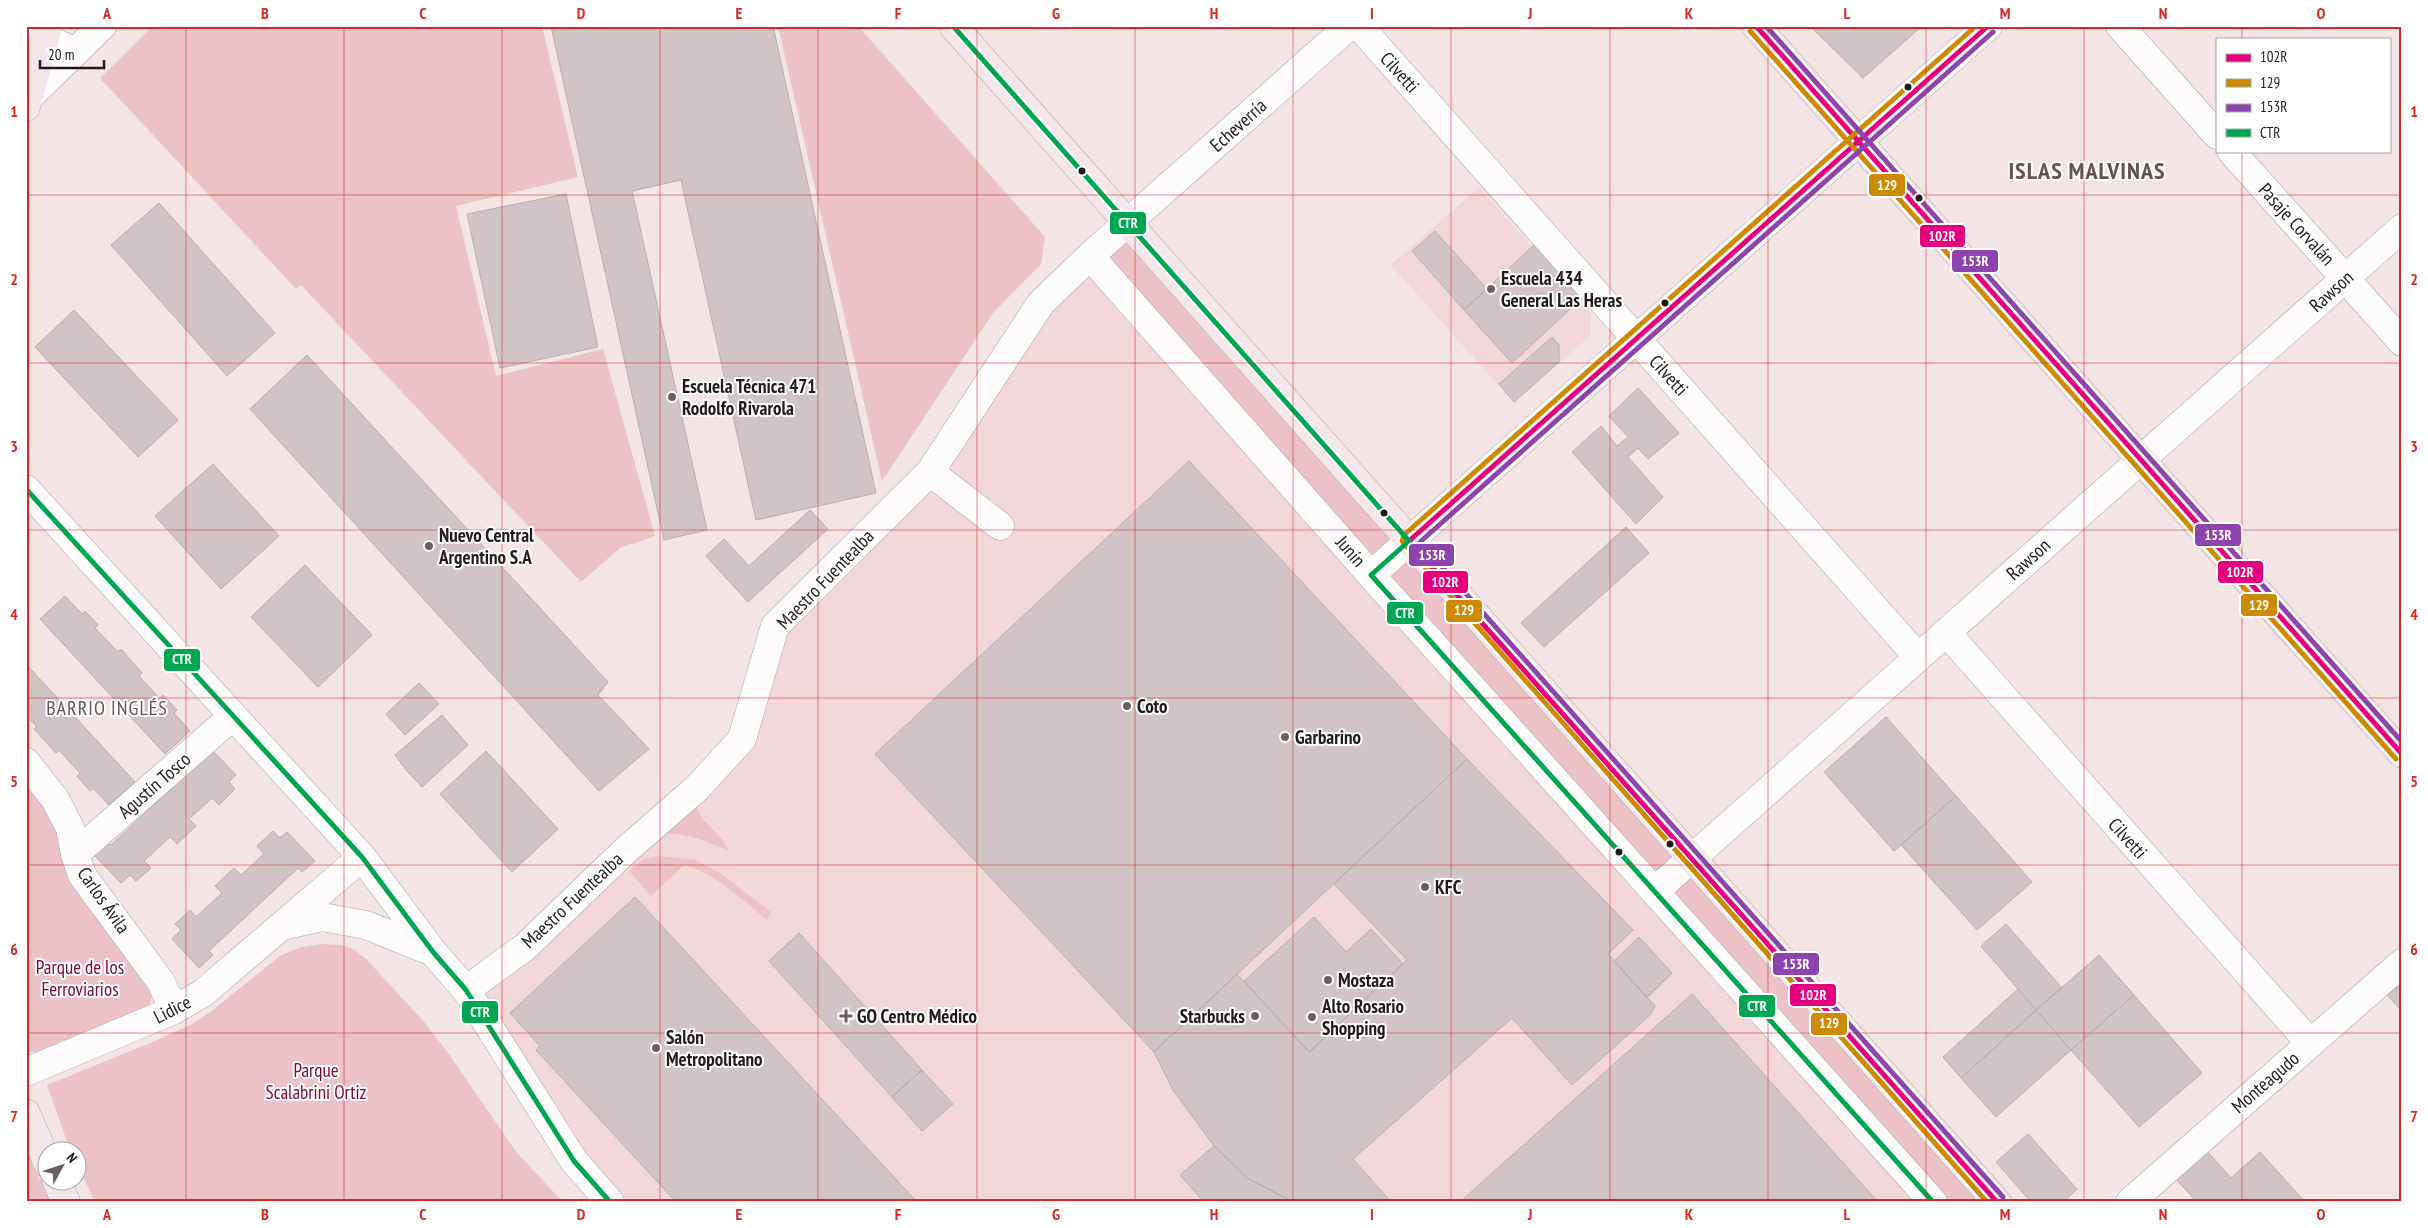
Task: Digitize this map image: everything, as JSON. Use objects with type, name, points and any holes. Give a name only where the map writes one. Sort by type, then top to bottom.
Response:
[{"type":"main road","points":[[954,26],[1690,859],[1997,1202]]},
{"type":"main road","points":[[1756,26],[2402,754]]},
{"type":"main road","points":[[28,102],[40,32]]},
{"type":"main road","points":[[26,1113],[38,1141]]},
{"type":"main road","points":[[61,1190],[66,1202]]},
{"type":"street","points":[[28,102],[102,26]]},
{"type":"street","name":"Echeverría","points":[[1127,224],[1349,26]]},
{"type":"street","name":"Cilvetti","points":[[1359,26],[1918,657]]},
{"type":"street","points":[[1372,575],[1988,26]]},
{"type":"street","points":[[2120,26],[2216,134]]},
{"type":"street","points":[[40,32],[76,51]]},
{"type":"street","name":"Pasaje Corvalán","points":[[2232,152],[2402,342]]},
{"type":"street","name":"Maestro Fuentealba","points":[[466,990],[525,947],[626,850],[697,788],[742,740],[775,626],[930,472],[1041,303],[1127,224]]},
{"type":"street","name":"Rawson","points":[[1655,891],[2402,228]]},
{"type":"street","name":"Junín","points":[[1090,256],[1372,575],[1933,1202]]},
{"type":"street","points":[[930,472],[1000,526]]},
{"type":"street","points":[[26,489],[362,856],[433,952],[466,990],[574,1162],[610,1202]]},
{"type":"street","name":"Cilvetti","points":[[1946,632],[2310,1043]]},
{"type":"street","name":"Agustín Tosco","points":[[75,854],[234,716]]},
{"type":"street","name":"Carlos Ávila","points":[[26,762],[55,799],[70,828],[75,854],[82,875],[161,982],[174,1010]]},
{"type":"street","name":"Lidice","points":[[26,1092],[35,1068],[174,1010],[203,993],[262,941],[284,926],[362,856]]},
{"type":"street","name":"Lidice","points":[[284,926],[322,917],[366,925],[433,952]]},
{"type":"street","name":"Monteagudo","points":[[2130,1202],[2402,963]]},
{"type":"shaded area","name":"Escuela 434 General Las Heras","points":[[1479,187],[1591,313],[1590,336],[1514,403],[1391,265]]},
{"type":"shaded area","points":[[1090,256],[1933,1202],[610,1202],[466,990],[742,740],[775,626],[930,472]]},
{"type":"green space","points":[[153,26],[542,26],[578,177],[456,206],[496,376],[603,349],[655,536],[620,548],[581,582],[301,285],[296,289],[100,78]]},
{"type":"green space","points":[[778,26],[858,26],[1045,237],[1041,264],[993,313],[882,481]]},
{"type":"green space","points":[[1127,224],[1997,1202],[1933,1202],[1090,256]]},
{"type":"green space","name":"Parque de los Ferroviarios","points":[[26,778],[38,793],[153,993],[148,1008],[38,1053],[26,1051]]},
{"type":"green space","points":[[695,804],[702,818],[721,838],[729,851],[691,837],[666,833]]},
{"type":"green space","points":[[661,856],[696,860],[720,873],[771,912],[767,920],[717,880],[695,868],[684,865],[651,896],[629,871],[644,859]]},
{"type":"green space","name":"Parque Scalabrini Ortiz","points":[[323,944],[341,945],[355,950],[368,961],[425,1023],[517,1153],[563,1202],[95,1202],[88,1187],[88,1140],[66,1140],[47,1085],[192,1024],[213,1010],[281,955],[301,947]]},
{"type":"green space","points":[[26,1152],[38,1175],[38,1190],[46,1190],[52,1202],[26,1202]]},
{"type":"building","points":[[551,26],[773,26],[876,493],[756,520],[681,180],[632,191],[707,530],[664,540]]},
{"type":"building","points":[[1810,26],[1922,26],[1863,78]]},
{"type":"building","points":[[566,194],[598,347],[500,368],[467,214]]},
{"type":"building","points":[[159,203],[275,333],[227,376],[111,245]]},
{"type":"building","points":[[1435,231],[1487,289],[1464,310],[1412,251]]},
{"type":"building","points":[[1534,245],[1582,298],[1512,363],[1464,310]]},
{"type":"building","points":[[74,310],[178,420],[138,457],[35,347]]},
{"type":"building","points":[[1552,337],[1559,345],[1559,362],[1514,402],[1499,384]]},
{"type":"building","name":"Nuevo Central Argentino S.A","points":[[307,355],[608,682],[598,695],[649,749],[599,791],[250,409]]},
{"type":"building","points":[[1638,388],[1679,433],[1648,459],[1638,448],[1628,457],[1663,497],[1636,524],[1572,452],[1601,426],[1617,446],[1628,437],[1609,416]]},
{"type":"building","points":[[1189,461],[1467,759],[1154,1052],[875,754]]},
{"type":"building","points":[[213,464],[279,536],[221,589],[155,516]]},
{"type":"building","points":[[810,510],[828,529],[748,602],[706,556],[724,539],[749,566]]},
{"type":"building","points":[[1626,527],[1649,553],[1544,647],[1521,623]]},
{"type":"building","points":[[305,565],[372,635],[318,687],[251,617]]},
{"type":"building","points":[[65,596],[82,614],[85,611],[98,625],[95,628],[118,652],[121,649],[142,673],[139,676],[160,699],[163,695],[177,710],[174,713],[190,731],[165,754],[40,619]]},
{"type":"building","points":[[26,664],[135,782],[109,805],[93,788],[90,791],[77,776],[80,773],[59,750],[56,753],[34,729],[37,727],[26,715]]},
{"type":"building","points":[[419,683],[439,704],[405,735],[386,714]]},
{"type":"building","points":[[442,715],[468,745],[422,787],[395,755]]},
{"type":"building","points":[[1886,717],[1956,796],[1894,851],[1824,772]]},
{"type":"building","points":[[208,746],[236,775],[229,782],[235,789],[219,805],[212,798],[189,819],[196,826],[177,844],[170,837],[144,861],[151,868],[136,881],[130,875],[121,883],[93,854],[107,841],[111,845],[200,762]]},
{"type":"building","points":[[486,751],[558,829],[512,872],[440,794]]},
{"type":"building","points":[[1467,759],[1633,930],[1608,954],[1655,1006],[1650,1015],[1572,1085],[1512,1018],[1353,1159],[1391,1202],[1293,1202],[1247,1178],[1214,1146],[1173,1090],[1154,1052],[1237,974],[1309,1052],[1407,960],[1334,884]]},
{"type":"building","points":[[1956,796],[2032,882],[1977,930],[1901,845]]},
{"type":"building","points":[[273,831],[280,838],[287,832],[315,861],[302,872],[298,868],[209,951],[213,955],[199,968],[172,939],[181,930],[175,924],[190,910],[196,917],[222,893],[215,886],[234,868],[241,875],[264,854],[257,846]]},
{"type":"building","name":"Salón Metropolitano","points":[[635,897],[917,1202],[676,1202],[536,1050],[540,1046],[510,1013]]},
{"type":"building","name":"Alto Rosario Shopping","points":[[1314,917],[1346,952],[1371,929],[1403,964],[1309,1052],[1244,981]]},
{"type":"building","points":[[2006,924],[2062,988],[2036,1010],[1981,946]]},
{"type":"building","name":"GO Centro Médico","points":[[799,933],[922,1070],[892,1097],[769,961]]},
{"type":"building","points":[[1639,937],[1672,973],[1647,998],[1614,961]]},
{"type":"building","points":[[2099,955],[2134,995],[2071,1050],[2036,1010]]},
{"type":"building","points":[[2402,984],[2402,1011],[2387,995]]},
{"type":"building","points":[[2018,989],[2036,1010],[1961,1078],[1943,1057]]},
{"type":"building","points":[[1692,994],[1878,1202],[1460,1202]]},
{"type":"building","points":[[2134,995],[2202,1073],[2139,1127],[2071,1050]]},
{"type":"building","points":[[2036,1010],[2071,1050],[1996,1117],[1961,1078]]},
{"type":"building","points":[[922,1070],[953,1104],[922,1131],[892,1097]]},
{"type":"building","points":[[2028,1134],[2077,1189],[2063,1202],[2031,1202],[1996,1162]]},
{"type":"building","points":[[1214,1146],[1247,1178],[1293,1202],[1204,1202],[1180,1175]]},
{"type":"building","points":[[2206,1150],[2231,1178],[2260,1152],[2305,1202],[2197,1202],[2175,1178]]},
{"type":"transit line","name":"CTR","points":[[953,26],[1409,541],[1371,575],[1933,1202]]},
{"type":"transit line","name":"102R","points":[[1756,26],[2402,754]]},
{"type":"transit line","name":"153R","points":[[1766,26],[2402,742]]},
{"type":"transit line","name":"129","points":[[1976,26],[1404,535],[1402,541],[1987,1202]]},
{"type":"transit line","name":"102R","points":[[1988,26],[1409,541],[1997,1202]]},
{"type":"transit line","name":"129","points":[[1750,31],[2396,759]]},
{"type":"transit line","name":"153R","points":[[1993,32],[1420,542],[2003,1197]]},
{"type":"transit line","name":"CTR","points":[[26,489],[362,857],[433,952],[466,990],[574,1161],[610,1202]]},
{"type":"place","name":"Escuela 434 General Las Heras","points":[[1491,289]]},
{"type":"place","name":"Escuela Técnica 471 Rodolfo Rivarola","points":[[672,397]]},
{"type":"place","name":"Nuevo Central Argentino S.A","points":[[429,546]]},
{"type":"place","name":"Coto","points":[[1127,706]]},
{"type":"place","name":"Garbarino","points":[[1285,737]]},
{"type":"place","name":"KFC","points":[[1425,887]]},
{"type":"place","name":"Mostaza","points":[[1328,980]]},
{"type":"place","name":"GO Centro Médico","points":[[846,1016]]},
{"type":"place","name":"Starbucks","points":[[1255,1016]]},
{"type":"place","name":"Alto Rosario Shopping","points":[[1312,1017]]},
{"type":"place","name":"Salón Metropolitano","points":[[656,1048]]},
{"type":"district","name":"ISLAS MALVINAS","points":[[2087,171]]},
{"type":"district","name":"BARRIO INGLÉS","points":[[107,708]]}]
